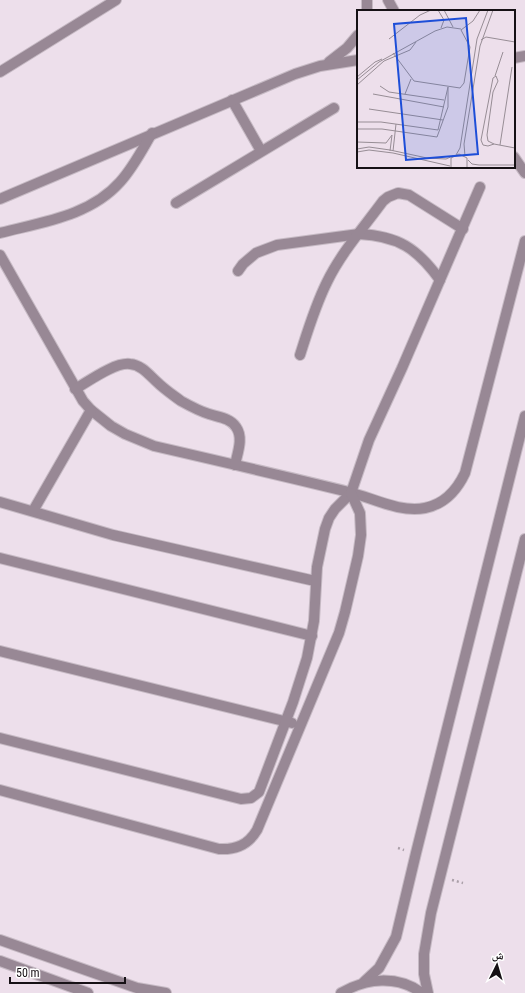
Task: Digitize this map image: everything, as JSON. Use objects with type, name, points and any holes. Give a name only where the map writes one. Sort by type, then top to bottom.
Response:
[{"type":"street","points":[[0,72],[116,0]]},
{"type":"street","points":[[388,0],[393,10]]},
{"type":"street","points":[[320,66],[339,55],[357,37]]},
{"type":"street","points":[[515,58],[525,56]]},
{"type":"street","points":[[0,199],[294,74],[320,66],[357,60]]},
{"type":"street","points":[[232,100],[261,151]]},
{"type":"street","points":[[176,202],[334,108]]},
{"type":"street","points":[[0,233],[75,213],[100,200],[120,182],[152,134]]},
{"type":"street","points":[[515,158],[525,173]]},
{"type":"street","points":[[0,738],[241,799],[255,796],[262,788],[301,680],[312,636],[316,581],[321,546],[329,518],[335,509],[351,493],[372,434],[463,229],[480,187]]},
{"type":"street","points":[[300,355],[313,315],[327,282],[336,266],[383,201],[388,197],[398,193],[409,196],[463,229]]},
{"type":"street","points":[[238,271],[246,261],[256,253],[277,245],[359,234],[382,237],[406,246],[428,263],[440,280]]},
{"type":"street","points":[[0,255],[75,389],[91,410],[112,426],[154,446],[351,493],[394,505],[425,508],[443,500],[456,489],[463,478],[468,464],[525,241]]},
{"type":"street","points":[[75,389],[116,366],[130,363],[136,365],[142,368],[181,401],[194,408],[225,419],[234,424],[240,437],[235,465]]},
{"type":"street","points":[[33,511],[91,410]]},
{"type":"street","points":[[364,982],[379,968],[396,936],[525,416]]},
{"type":"street","points":[[0,790],[210,847],[228,849],[245,844],[252,838],[257,830],[339,633],[362,535],[360,513],[351,493]]},
{"type":"street","points":[[0,502],[113,535],[316,581]]},
{"type":"street","points":[[428,993],[424,974],[424,954],[431,913],[525,539]]},
{"type":"street","points":[[0,558],[312,636]]},
{"type":"street","points":[[0,651],[300,725]]},
{"type":"street","points":[[0,940],[136,990],[166,993]]},
{"type":"street","points":[[0,961],[88,993]]},
{"type":"street","points":[[341,993],[364,982],[375,980],[399,982],[422,993]]},
{"type":"path","points":[[398,848],[407,850]]},
{"type":"path","points":[[450,880],[462,883]]}]
